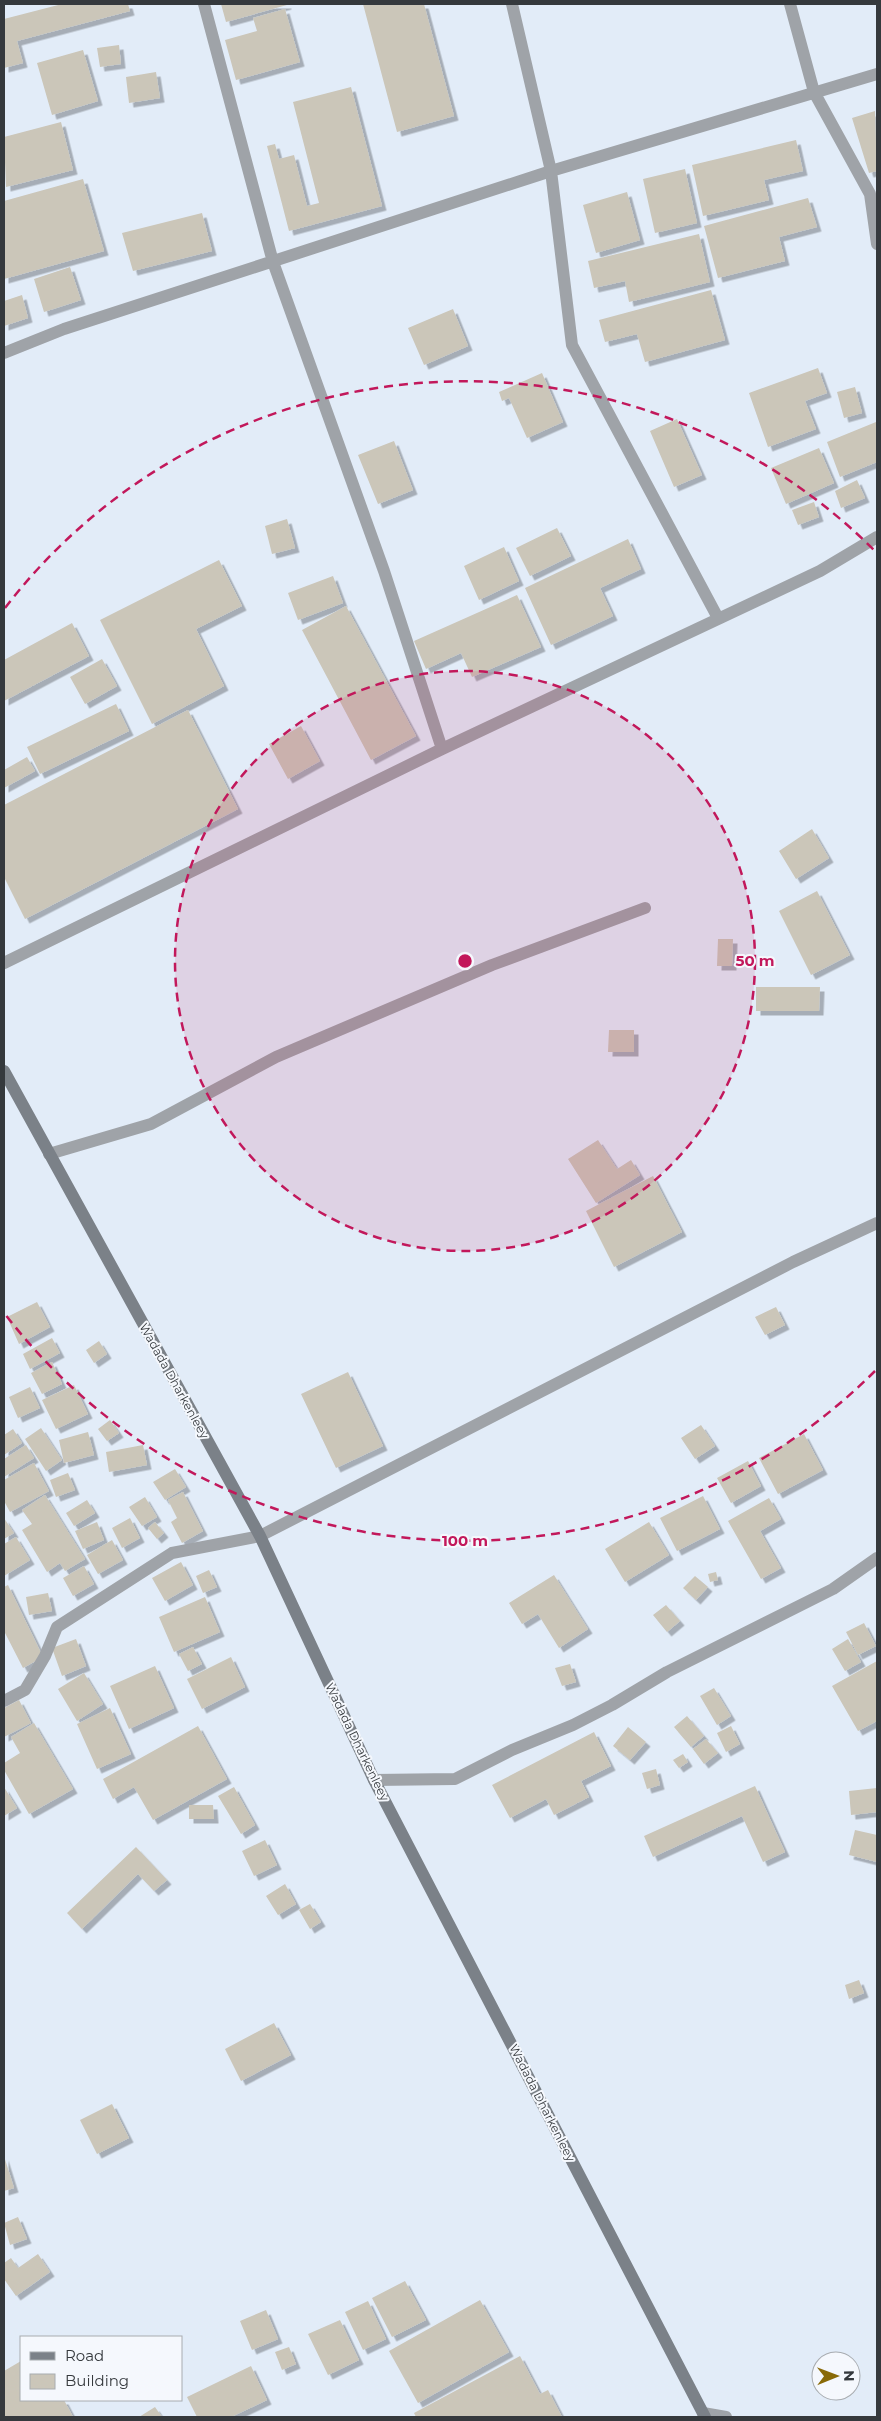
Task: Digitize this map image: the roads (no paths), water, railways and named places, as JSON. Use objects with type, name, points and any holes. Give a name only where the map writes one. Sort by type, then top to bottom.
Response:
[{"type":"main road","name":"Wadada Dharkenleey","points":[[4,1070],[260,1536],[374,1780],[704,2415]]},
{"type":"street","points":[[204,4],[273,262],[384,571],[442,749]]},
{"type":"street","points":[[512,4],[551,171],[572,345],[718,618]]},
{"type":"street","points":[[790,4],[814,92],[870,194],[877,244]]},
{"type":"street","points":[[4,354],[64,329],[551,171],[877,74]]},
{"type":"street","points":[[4,963],[442,749],[820,571],[877,537]]},
{"type":"street","points":[[49,1154],[151,1124],[276,1058],[492,965],[645,908]]},
{"type":"street","points":[[4,1701],[25,1690],[45,1656],[57,1627],[172,1553],[260,1536],[793,1262],[877,1223]]},
{"type":"street","points":[[374,1780],[455,1779],[512,1750],[573,1725],[612,1705],[667,1672],[833,1589],[877,1558]]},
{"type":"street","points":[[704,2415],[726,2417]]}]
